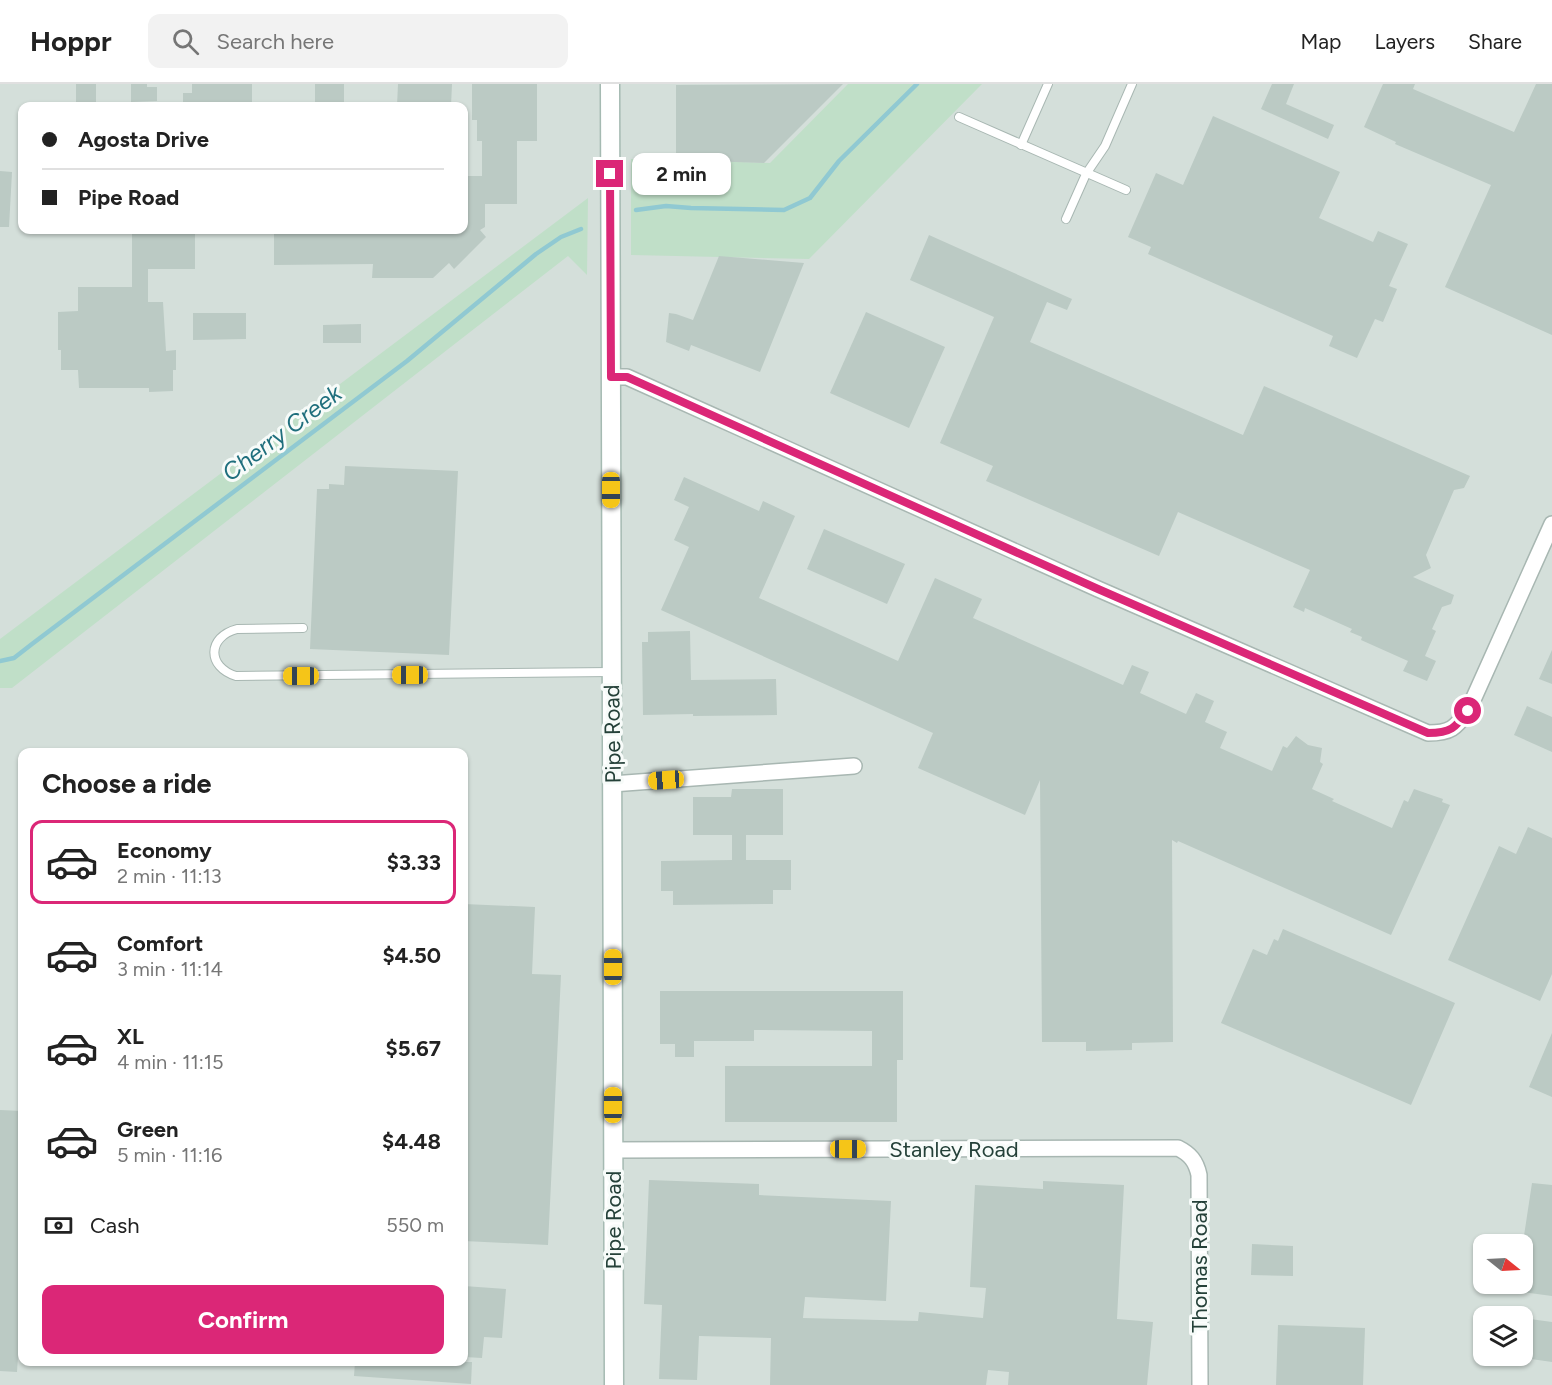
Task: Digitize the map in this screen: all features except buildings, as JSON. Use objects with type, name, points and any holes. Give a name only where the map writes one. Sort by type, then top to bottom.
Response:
[{"type":"street","name":"Pipe Road","points":[[610,84],[614,1385]]},
{"type":"street","points":[[611,377],[627,377],[1098,589],[1428,733],[1443,733],[1456,727],[1468,711],[1552,524]]},
{"type":"street","points":[[612,784],[854,766]]},
{"type":"street","name":"Stanley Road","points":[[613,1150],[1178,1148],[1186,1152]]},
{"type":"street","name":"Thomas Road","points":[[1186,1152],[1193,1158],[1199,1175],[1200,1385]]},
{"type":"lane","points":[[1021,145],[1048,84]]},
{"type":"lane","points":[[1066,219],[1086,174],[1105,146],[1132,84]]},
{"type":"lane","points":[[959,117],[1126,190]]},
{"type":"lane","points":[[303,628],[229,631],[220,636],[214,654],[219,666],[228,674],[236,676],[611,672]]},
{"type":"shaded area","points":[[0,84],[1552,84],[1552,1385],[0,1385]]},
{"type":"green space","points":[[848,84],[982,84],[809,259],[631,255],[631,159],[770,163]]},
{"type":"green space","points":[[588,198],[587,275],[568,256],[12,688],[0,688],[0,639]]},
{"type":"waterway","name":"Cherry Creek","points":[[636,210],[666,206],[784,210],[810,198],[839,161],[917,84]]},
{"type":"waterway","name":"Cherry Creek","points":[[0,661],[14,658],[407,361],[536,254],[561,237],[581,229]]},
{"type":"route","points":[[610,174],[611,377],[627,377],[1098,589],[1428,733],[1443,733],[1456,727],[1468,711]]}]
